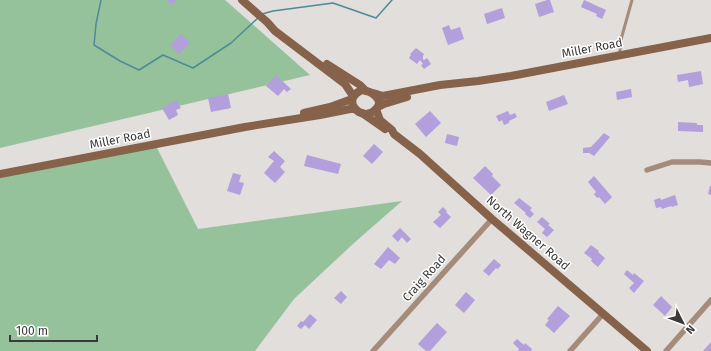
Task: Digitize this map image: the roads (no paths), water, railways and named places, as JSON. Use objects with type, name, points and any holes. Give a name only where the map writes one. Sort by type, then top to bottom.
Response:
[{"type":"main road","points":[[242,0],[266,20],[331,67],[369,92],[379,101],[377,108],[373,112],[366,114],[358,111],[352,104],[352,98],[345,84],[276,31],[266,20]]},
{"type":"main road","name":"Miller Road","points":[[369,92],[383,96],[440,85],[512,76],[711,38]]},
{"type":"main road","name":"Miller Road","points":[[377,108],[399,99],[478,81]]},
{"type":"main road","points":[[352,98],[362,90],[369,92]]},
{"type":"main road","name":"Miller Road","points":[[245,127],[253,123],[330,107],[352,98]]},
{"type":"main road","name":"North Wagner Road","points":[[377,108],[380,120],[392,130],[394,134]]},
{"type":"main road","name":"Miller Road","points":[[0,174],[245,127],[320,116],[350,109],[358,111]]},
{"type":"main road","name":"North Wagner Road","points":[[358,111],[394,134],[420,154],[492,219],[647,351]]},
{"type":"street","points":[[647,170],[672,162],[711,163]]},
{"type":"street","name":"Craig Road","points":[[373,351],[492,219]]},
{"type":"street","points":[[666,351],[711,300]]},
{"type":"street","points":[[570,351],[603,314]]},
{"type":"lane","points":[[620,55],[620,43],[632,0]]},
{"type":"waterway","points":[[101,0],[96,24],[94,45],[120,61],[139,70],[163,55],[193,68],[231,43],[258,18]]},
{"type":"waterway","points":[[262,14],[273,11],[333,3],[376,18],[392,0]]}]
